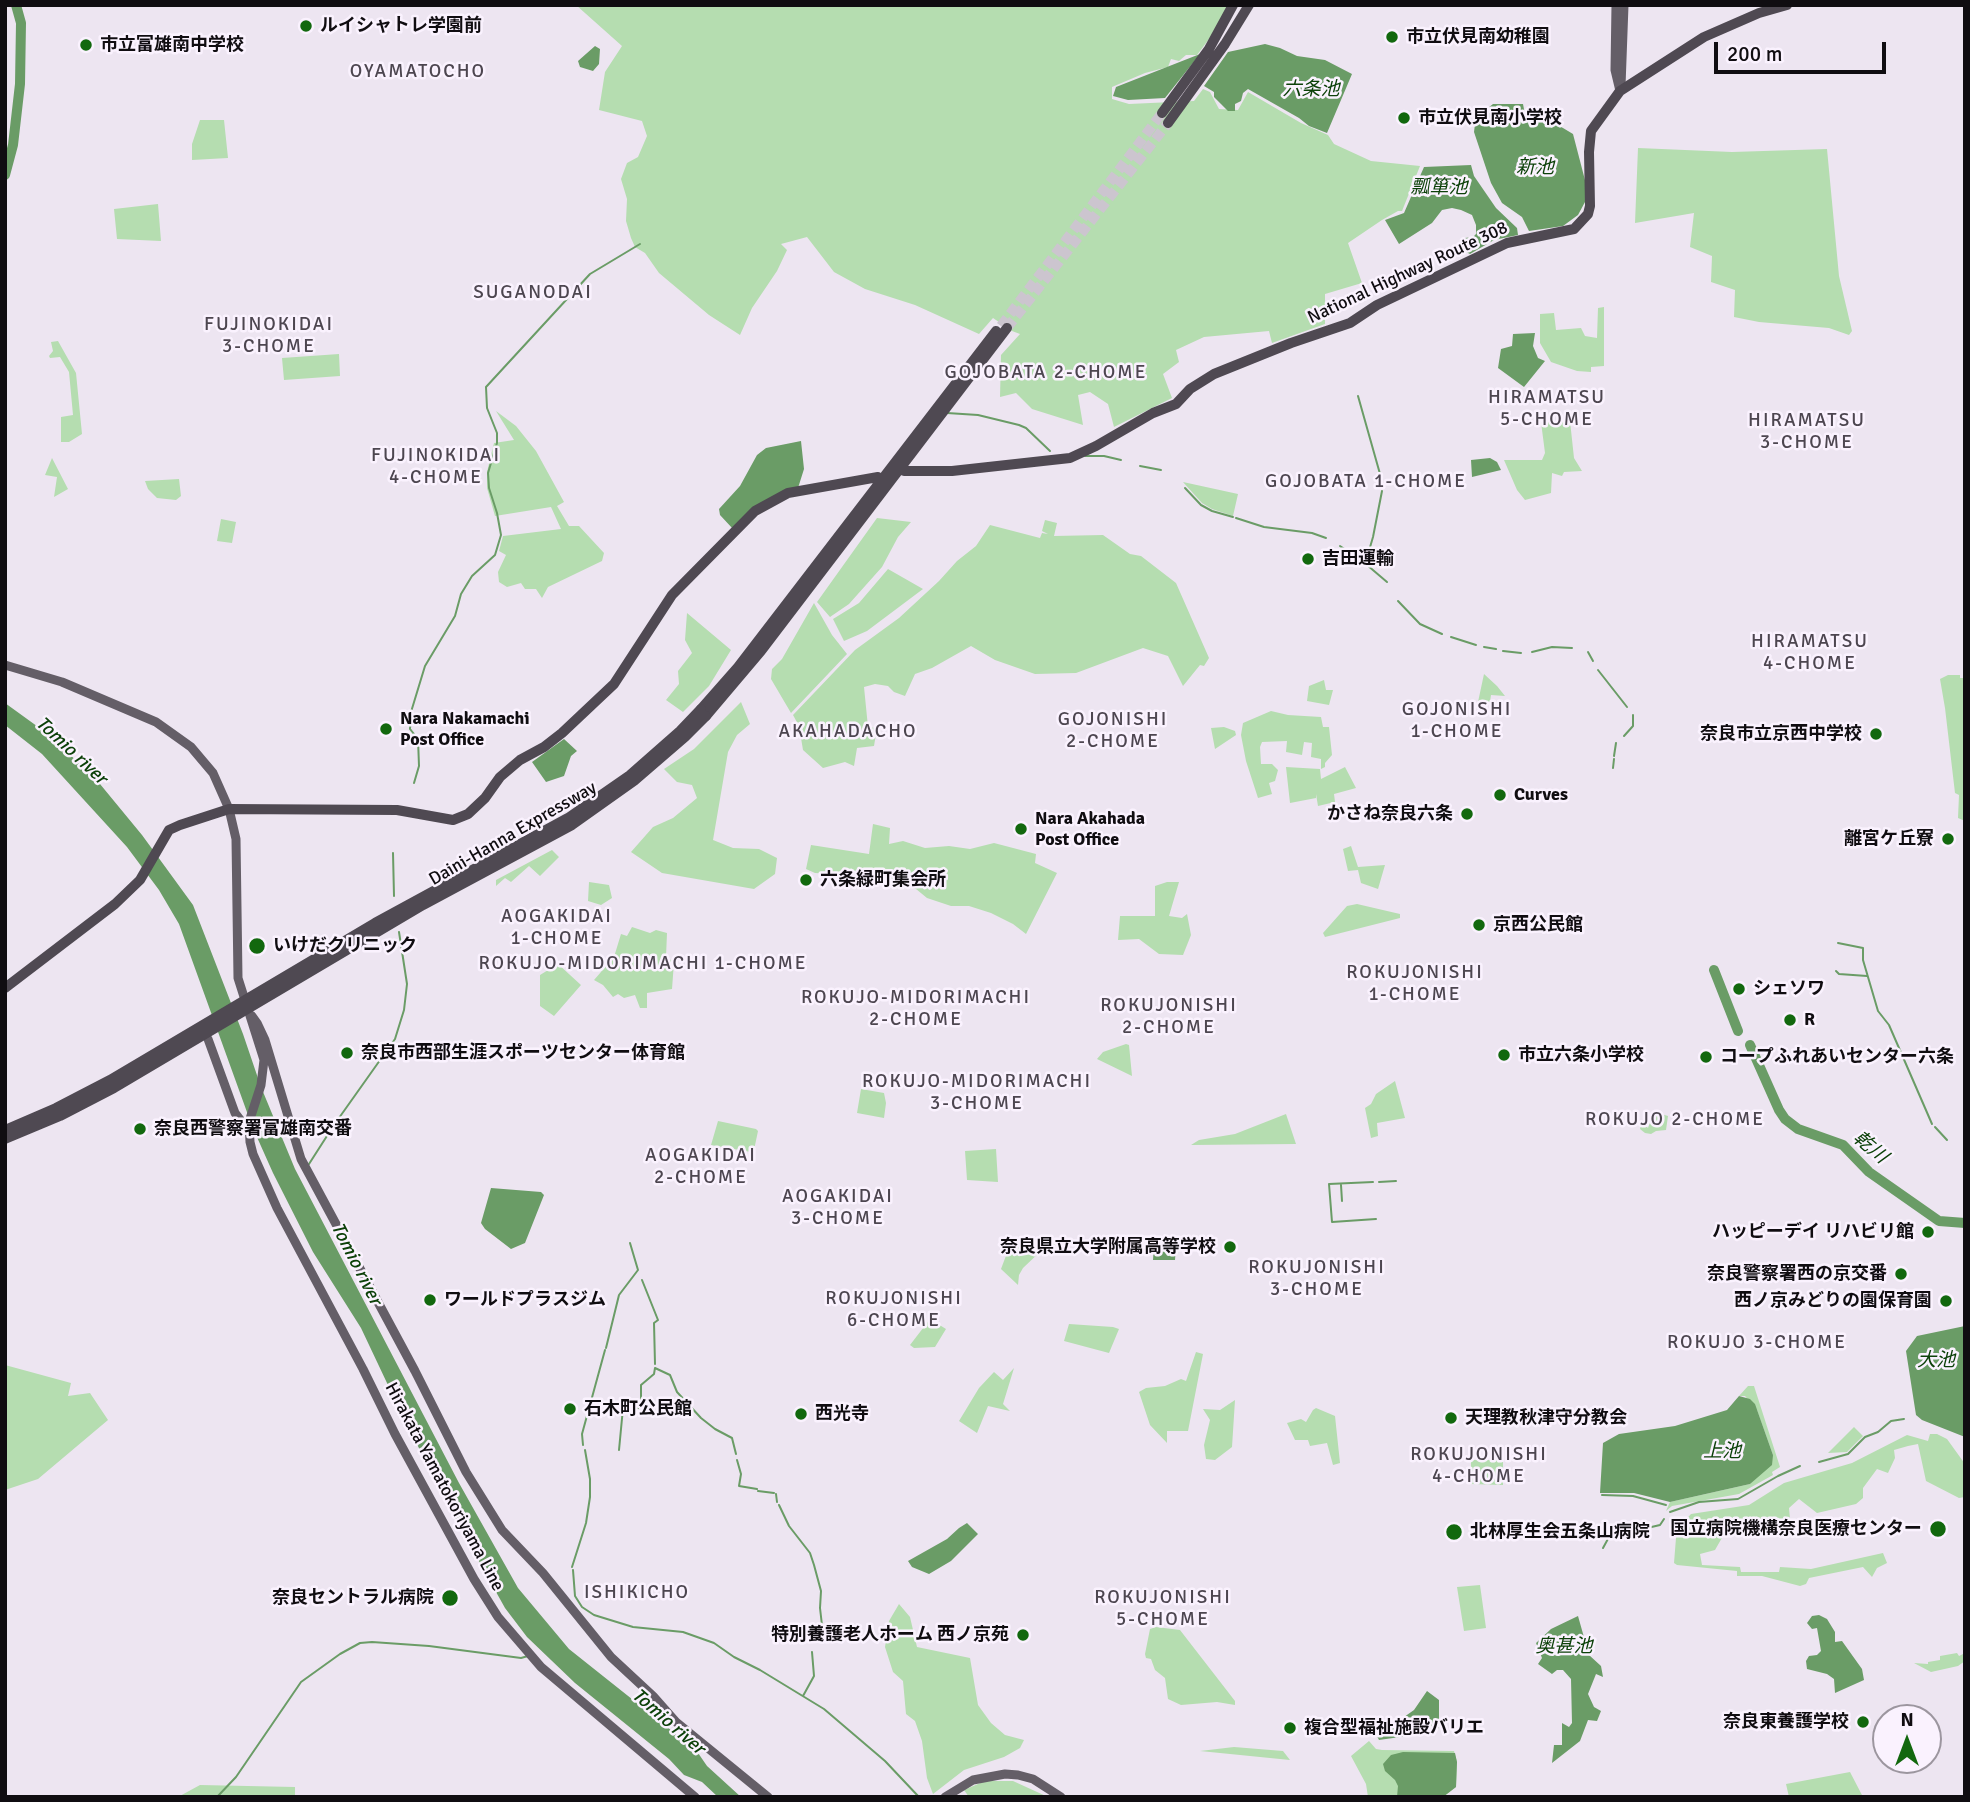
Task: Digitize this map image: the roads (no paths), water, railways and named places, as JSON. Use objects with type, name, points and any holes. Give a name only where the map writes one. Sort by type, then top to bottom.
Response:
[{"type":"highway","points":[[1233,5],[1214,42],[1165,118],[1204,73],[1249,5]]},
{"type":"highway","name":"National Highway Route 308","points":[[904,471],[952,471],[1070,457],[1096,446],[1153,413],[1176,404],[1190,389],[1214,374],[1350,323],[1377,305],[1507,243],[1574,229],[1588,214],[1590,206],[1591,131],[1620,92],[1704,37],[1759,13],[1787,5]]},
{"type":"highway","name":"Daini-Hanna Expressway","points":[[5,1139],[87,1103],[135,1076],[423,905],[572,825],[634,781],[685,737],[1004,327]]},
{"type":"highway","points":[[5,988],[115,904],[139,880],[169,830],[203,817],[229,809],[397,810],[453,820],[468,814],[477,808],[507,771],[562,733],[614,684],[672,595],[755,511],[788,493],[878,477]]},
{"type":"highway","name":"Daini-Hanna Expressway","points":[[5,1130],[83,1095],[153,1057],[375,923],[568,818],[630,775],[703,713]]},
{"type":"main road","points":[[1616,5],[1615,69],[1620,92]]},
{"type":"main road","points":[[1620,92],[1624,5]]},
{"type":"main road","name":"Hirakata Yamatokoriyama Line","points":[[5,665],[62,682],[170,730],[201,758],[213,773],[229,809],[236,839],[236,965],[264,1060],[264,1071],[249,1129],[253,1154],[277,1208],[395,1434],[474,1579],[498,1617],[541,1667],[695,1797]]},
{"type":"main road","name":"Hirakata Yamatokoriyama Line","points":[[251,1015],[265,1040],[301,1159],[466,1472],[502,1530],[543,1573],[611,1657],[676,1722],[768,1797]]},
{"type":"main road","name":"Hirakata Yamatokoriyama Line","points":[[208,1039],[235,1113],[249,1129]]},
{"type":"main road","points":[[945,1797],[973,1780],[1005,1774],[1018,1774],[1033,1779],[1061,1797]]},
{"type":"water","name":"六条池","points":[[1265,44],[1297,56],[1325,60],[1352,74],[1327,133],[1309,126],[1248,89],[1243,93],[1241,101],[1235,104],[1235,111],[1228,111],[1214,97],[1214,92],[1204,86],[1228,52]]},
{"type":"water","points":[[595,46],[600,49],[599,64],[593,71],[580,67],[578,61]]},
{"type":"water","points":[[1200,54],[1165,98],[1128,100],[1113,96],[1116,87]]},
{"type":"water","name":"新池","points":[[1493,104],[1523,104],[1526,120],[1553,122],[1573,134],[1586,184],[1585,202],[1578,215],[1563,226],[1529,231],[1522,217],[1502,203],[1491,183],[1474,132],[1477,108],[1488,108]]},
{"type":"water","name":"瓢箪池","points":[[1471,165],[1474,176],[1496,208],[1517,228],[1518,235],[1494,240],[1470,254],[1466,252],[1465,238],[1476,234],[1476,225],[1472,215],[1452,208],[1442,210],[1432,223],[1399,244],[1385,220],[1404,213],[1424,167]]},
{"type":"water","points":[[1535,333],[1533,346],[1538,358],[1545,361],[1524,387],[1498,368],[1501,349],[1512,346],[1513,334]]},
{"type":"water","points":[[801,441],[804,469],[798,488],[733,529],[720,515],[719,509],[740,486],[757,455],[766,448]]},
{"type":"water","points":[[1490,458],[1497,462],[1501,470],[1472,477],[1471,460]]},
{"type":"water","points":[[5,703],[52,737],[100,784],[142,835],[193,905],[261,1087],[295,1169],[459,1483],[518,1588],[569,1649],[696,1750],[707,1766],[741,1797],[718,1797],[702,1782],[684,1775],[669,1759],[575,1683],[527,1637],[505,1608],[404,1419],[361,1328],[313,1252],[273,1173],[252,1126],[179,924],[159,890],[127,847],[42,754],[5,725]]},
{"type":"water","points":[[564,739],[577,751],[571,756],[564,776],[546,782],[532,762]]},
{"type":"water","points":[[491,1188],[541,1192],[544,1195],[525,1243],[511,1249],[481,1223]]},
{"type":"water","points":[[1154,1245],[1176,1245],[1175,1260],[1153,1260]]},
{"type":"water","name":"大池","points":[[1965,1326],[1965,1437],[1922,1420],[1916,1415],[1906,1351],[1917,1336]]},
{"type":"water","name":"上池","points":[[1739,1396],[1750,1399],[1755,1404],[1773,1455],[1772,1465],[1750,1484],[1670,1502],[1634,1493],[1600,1493],[1603,1443],[1619,1434],[1675,1426],[1727,1410]]},
{"type":"water","points":[[967,1523],[978,1534],[951,1561],[929,1574],[912,1567],[908,1561],[947,1539]]},
{"type":"water","points":[[1819,1615],[1827,1619],[1835,1632],[1835,1642],[1842,1641],[1862,1669],[1864,1680],[1835,1693],[1834,1679],[1827,1674],[1807,1669],[1806,1661],[1809,1656],[1817,1655],[1821,1651],[1817,1628],[1812,1629],[1807,1623],[1812,1616]]},
{"type":"water","name":"奥甚池","points":[[1578,1616],[1589,1655],[1601,1666],[1603,1677],[1596,1674],[1588,1694],[1594,1707],[1601,1711],[1597,1721],[1588,1720],[1580,1741],[1552,1763],[1554,1745],[1562,1745],[1562,1723],[1569,1727],[1572,1723],[1571,1679],[1563,1670],[1552,1674],[1538,1664],[1542,1658],[1536,1643],[1551,1629]]},
{"type":"water","points":[[1427,1691],[1439,1700],[1439,1728],[1428,1733],[1379,1740],[1377,1736],[1414,1710]]},
{"type":"water","points":[[1403,1752],[1455,1753],[1456,1787],[1443,1797],[1397,1797],[1398,1786],[1385,1771],[1383,1764],[1391,1755]]},
{"type":"waterway","points":[[5,175],[13,145],[20,84],[21,23],[16,5]]},
{"type":"waterway","points":[[414,783],[419,766],[418,739],[410,729],[411,712],[425,666],[455,616],[461,594],[472,576],[495,555],[501,535],[489,488],[488,473],[497,443],[497,433],[487,408],[486,387],[590,274],[640,244]]},
{"type":"waterway","points":[[1358,396],[1382,481]]},
{"type":"waterway","points":[[947,413],[978,415],[1019,425],[1026,428],[1050,451]]},
{"type":"waterway","points":[[1085,456],[1121,460]]},
{"type":"waterway","points":[[1140,466],[1161,470]]},
{"type":"waterway","points":[[1185,488],[1201,505],[1233,517]]},
{"type":"waterway","points":[[1382,491],[1366,561],[1367,565],[1387,582]]},
{"type":"waterway","points":[[1236,518],[1264,527],[1312,533],[1326,538]]},
{"type":"waterway","points":[[1340,546],[1355,556]]},
{"type":"waterway","name":"乾川","points":[[1398,601],[1420,624],[1442,634]]},
{"type":"waterway","name":"乾川","points":[[1451,637],[1476,645]]},
{"type":"waterway","name":"乾川","points":[[1484,647],[1496,649]]},
{"type":"waterway","name":"乾川","points":[[1532,652],[1552,647],[1572,648]]},
{"type":"waterway","name":"乾川","points":[[1503,651],[1521,653]]},
{"type":"waterway","name":"乾川","points":[[1588,652],[1593,661]]},
{"type":"waterway","name":"乾川","points":[[1598,670],[1627,707]]},
{"type":"waterway","name":"乾川","points":[[1624,736],[1633,726],[1633,715]]},
{"type":"waterway","name":"乾川","points":[[1614,756],[1616,743]]},
{"type":"waterway","name":"乾川","points":[[1613,768],[1614,759]]},
{"type":"waterway","points":[[393,853],[394,896]]},
{"type":"waterway","points":[[309,1164],[395,1039],[404,1010],[407,984],[399,932]]},
{"type":"waterway","points":[[1838,943],[1863,948],[1863,960],[1878,1011],[1889,1025],[1932,1124]]},
{"type":"waterway","name":"乾川","points":[[1714,970],[1738,1031]]},
{"type":"waterway","points":[[1836,971],[1839,974],[1867,976]]},
{"type":"waterway","name":"乾川","points":[[1750,1045],[1785,1119],[1798,1129],[1843,1145],[1869,1172],[1939,1221],[1965,1223]]},
{"type":"waterway","points":[[1935,1127],[1947,1140]]},
{"type":"waterway","points":[[1379,1182],[1396,1181]]},
{"type":"waterway","points":[[1373,1182],[1329,1184],[1332,1222],[1376,1219]]},
{"type":"waterway","points":[[1341,1185],[1342,1201]]},
{"type":"waterway","points":[[606,1348],[619,1295],[638,1270],[630,1243]]},
{"type":"waterway","points":[[642,1280],[658,1320],[654,1323],[655,1364]]},
{"type":"waterway","points":[[583,1445],[582,1434],[605,1350]]},
{"type":"waterway","points":[[655,1368],[670,1375],[677,1392],[701,1418],[732,1438],[736,1454]]},
{"type":"waterway","points":[[619,1450],[623,1408],[641,1408],[641,1385],[654,1374],[655,1368]]},
{"type":"waterway","points":[[1819,1462],[1848,1454],[1865,1437],[1878,1432],[1891,1421],[1904,1419]]},
{"type":"waterway","points":[[572,1567],[586,1523],[590,1497],[585,1450]]},
{"type":"waterway","points":[[737,1460],[741,1474],[739,1486],[757,1489]]},
{"type":"waterway","points":[[1670,1512],[1699,1502],[1738,1499],[1800,1466]]},
{"type":"waterway","points":[[758,1491],[774,1493]]},
{"type":"waterway","points":[[776,1494],[777,1502]]},
{"type":"waterway","points":[[1602,1495],[1633,1496],[1666,1505]]},
{"type":"waterway","points":[[779,1505],[789,1526],[810,1553],[814,1565],[821,1591],[823,1634],[817,1639]]},
{"type":"waterway","points":[[1603,1548],[1609,1537],[1660,1525],[1664,1519]]},
{"type":"waterway","points":[[1604,1531],[1609,1536]]},
{"type":"waterway","points":[[573,1570],[575,1596],[582,1607],[594,1615],[633,1627],[683,1632],[714,1643],[824,1709],[885,1761],[919,1797]]},
{"type":"waterway","points":[[217,1797],[236,1777],[301,1682],[360,1643],[429,1646],[521,1658],[528,1656]]},
{"type":"waterway","points":[[803,1696],[814,1676],[812,1652]]},
{"type":"tunnel","points":[[1001,326],[1162,113]]},
{"type":"tunnel","points":[[1007,328],[1168,123]]},
{"type":"place","name":"ルイシャトレ学園前","points":[[306,26]]},
{"type":"place","name":"市立伏見南幼稚園","points":[[1392,37]]},
{"type":"place","name":"市立富雄南中学校","points":[[86,45]]},
{"type":"place","name":"市立伏見南小学校","points":[[1404,118]]},
{"type":"place","name":"吉田運輸","points":[[1308,559]]},
{"type":"place","name":"Nara Nakamachi Post Office","points":[[386,729]]},
{"type":"place","name":"奈良市立京西中学校","points":[[1876,734]]},
{"type":"place","name":"Curves","points":[[1500,795]]},
{"type":"place","name":"かさね奈良六条","points":[[1467,814]]},
{"type":"place","name":"Nara Akahada Post Office","points":[[1021,829]]},
{"type":"place","name":"離宮ケ丘寮","points":[[1948,839]]},
{"type":"place","name":"六条緑町集会所","points":[[806,880]]},
{"type":"place","name":"京西公民館","points":[[1479,925]]},
{"type":"place","name":"いけだクリニック","points":[[257,946]]},
{"type":"place","name":"シェソワ","points":[[1739,989]]},
{"type":"place","name":"R","points":[[1790,1020]]},
{"type":"place","name":"奈良市西部生涯スポーツセンター体育館","points":[[347,1053]]},
{"type":"place","name":"市立六条小学校","points":[[1504,1055]]},
{"type":"place","name":"コープふれあいセンター六条","points":[[1706,1057]]},
{"type":"place","name":"奈良西警察署富雄南交番","points":[[140,1129]]},
{"type":"place","name":"ハッピーデイ リハビリ館","points":[[1928,1232]]},
{"type":"place","name":"奈良県立大学附属高等学校","points":[[1230,1247]]},
{"type":"place","name":"奈良警察署西の京交番","points":[[1901,1274]]},
{"type":"place","name":"ワールドプラスジム","points":[[430,1300]]},
{"type":"place","name":"西ノ京みどりの園保育園","points":[[1946,1301]]},
{"type":"place","name":"石木町公民館","points":[[570,1409]]},
{"type":"place","name":"西光寺","points":[[801,1414]]},
{"type":"place","name":"天理教秋津守分教会","points":[[1451,1418]]},
{"type":"place","name":"国立病院機構奈良医療センター","points":[[1938,1529]]},
{"type":"place","name":"北林厚生会五条山病院","points":[[1454,1532]]},
{"type":"place","name":"奈良セントラル病院","points":[[450,1598]]},
{"type":"place","name":"特別養護老人ホーム 西ノ京苑","points":[[1023,1635]]},
{"type":"place","name":"奈良東養護学校","points":[[1863,1722]]},
{"type":"place","name":"複合型福祉施設バリエ","points":[[1290,1728]]},
{"type":"district","name":"OYAMATOCHO","points":[[418,72]]},
{"type":"district","name":"SUGANODAI","points":[[533,293]]},
{"type":"district","name":"FUJINOKIDAI 3-CHOME","points":[[269,336]]},
{"type":"district","name":"GOJOBATA 2-CHOME","points":[[1046,373]]},
{"type":"district","name":"HIRAMATSU 5-CHOME","points":[[1547,409]]},
{"type":"district","name":"HIRAMATSU 3-CHOME","points":[[1807,432]]},
{"type":"district","name":"FUJINOKIDAI 4-CHOME","points":[[436,467]]},
{"type":"district","name":"GOJOBATA 1-CHOME","points":[[1366,482]]},
{"type":"district","name":"HIRAMATSU 4-CHOME","points":[[1810,653]]},
{"type":"district","name":"GOJONISHI 1-CHOME","points":[[1457,721]]},
{"type":"district","name":"GOJONISHI 2-CHOME","points":[[1113,731]]},
{"type":"district","name":"AKAHADACHO","points":[[848,732]]},
{"type":"district","name":"AOGAKIDAI 1-CHOME","points":[[557,928]]},
{"type":"district","name":"ROKUJO-MIDORIMACHI 1-CHOME","points":[[643,964]]},
{"type":"district","name":"ROKUJONISHI 1-CHOME","points":[[1415,984]]},
{"type":"district","name":"ROKUJO-MIDORIMACHI 2-CHOME","points":[[916,1009]]},
{"type":"district","name":"ROKUJONISHI 2-CHOME","points":[[1169,1017]]},
{"type":"district","name":"ROKUJO-MIDORIMACHI 3-CHOME","points":[[977,1093]]},
{"type":"district","name":"ROKUJO 2-CHOME","points":[[1675,1120]]},
{"type":"district","name":"AOGAKIDAI 2-CHOME","points":[[701,1167]]},
{"type":"district","name":"AOGAKIDAI 3-CHOME","points":[[838,1208]]},
{"type":"district","name":"ROKUJONISHI 3-CHOME","points":[[1317,1279]]},
{"type":"district","name":"ROKUJONISHI 6-CHOME","points":[[894,1310]]},
{"type":"district","name":"ROKUJO 3-CHOME","points":[[1757,1343]]},
{"type":"district","name":"ROKUJONISHI 4-CHOME","points":[[1479,1466]]},
{"type":"district","name":"ISHIKICHO","points":[[637,1593]]},
{"type":"district","name":"ROKUJONISHI 5-CHOME","points":[[1163,1609]]},
{"type":"water label","name":"Tomio river","points":[[71,751]]},
{"type":"water label","name":"Tomio river","points":[[356,1264]]},
{"type":"water label","name":"Tomio river","points":[[668,1722]]}]
